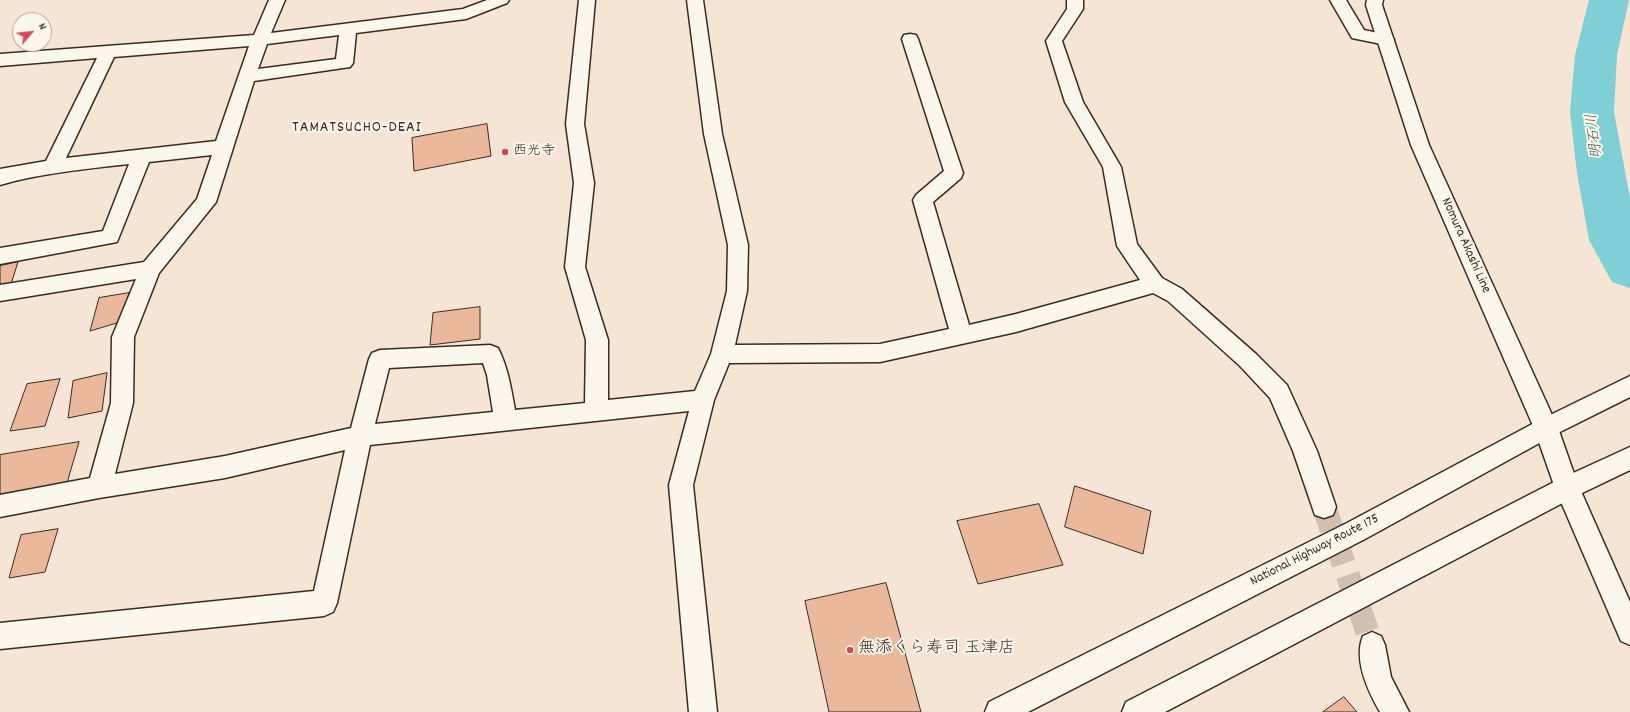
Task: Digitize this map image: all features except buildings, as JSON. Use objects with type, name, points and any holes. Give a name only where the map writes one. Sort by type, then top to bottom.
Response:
[{"type":"main road","points":[[99,487],[122,403],[123,337],[150,270],[206,202],[223,147],[260,40],[277,0]]},
{"type":"main road","points":[[0,60],[260,40],[466,14],[501,0]]},
{"type":"main road","points":[[587,0],[574,124],[584,183],[575,267],[597,340],[596,411]]},
{"type":"main road","points":[[694,0],[713,134],[738,245],[737,291],[722,354],[703,400],[681,485],[703,712]]},
{"type":"main road","points":[[1074,0],[1075,9],[1054,42],[1074,102],[1112,167],[1127,246],[1155,284],[1175,295],[1248,360],[1279,392],[1305,451],[1324,507]]},
{"type":"main road","points":[[1338,0],[1358,34],[1386,40]]},
{"type":"main road","name":"Nomura Akashi Line","points":[[1375,0],[1374,5],[1420,145],[1546,428],[1567,488],[1630,632]]},
{"type":"main road","points":[[248,76],[344,63],[348,29]]},
{"type":"main road","points":[[910,39],[954,173],[923,200],[961,335]]},
{"type":"main road","points":[[53,166],[108,52]]},
{"type":"main road","points":[[0,178],[1,176],[53,166],[223,147]]},
{"type":"main road","points":[[0,256],[110,237],[142,156]]},
{"type":"main road","points":[[0,293],[150,270]]},
{"type":"main road","points":[[722,354],[880,353],[1016,323],[1155,284]]},
{"type":"main road","points":[[0,636],[324,603],[360,436],[380,359],[490,354],[498,375],[506,421]]},
{"type":"main road","name":"National Highway Route 175","points":[[999,712],[1356,530],[1546,428],[1630,386]]},
{"type":"main road","points":[[0,506],[99,487],[225,467],[360,436],[703,400]]},
{"type":"main road","points":[[1136,712],[1567,488],[1630,458]]},
{"type":"main road","points":[[1372,645],[1378,681],[1395,712]]},
{"type":"waterway","name":"明石川","points":[[1609,0],[1596,55],[1592,112],[1601,173],[1614,240],[1630,268]]},
{"type":"tunnel","points":[[1324,507],[1372,645]]},
{"type":"place","name":"西光寺","points":[[505,152]]},
{"type":"place","name":"無添くら寿司 玉津店","points":[[850,650]]},
{"type":"district","name":"TAMATSUCHO-DEAI","points":[[357,129]]}]
